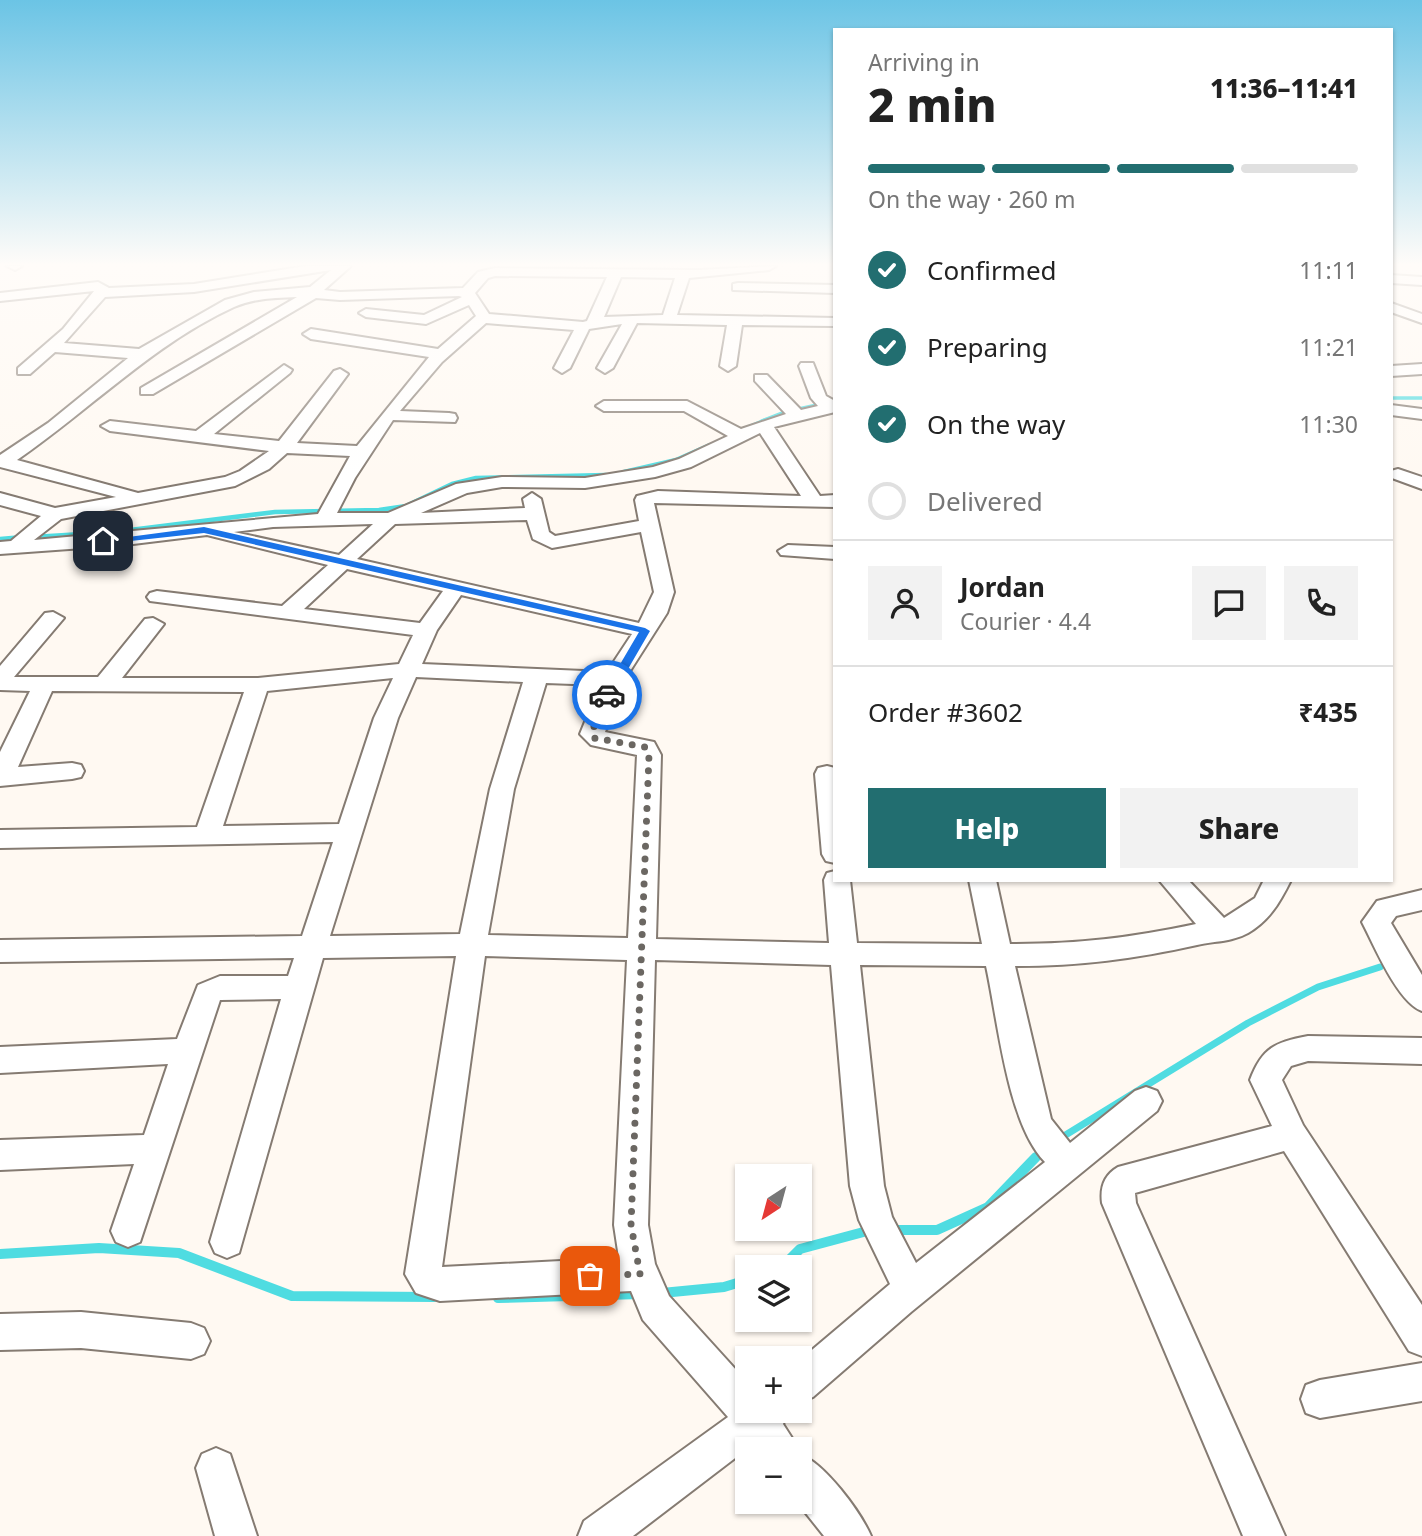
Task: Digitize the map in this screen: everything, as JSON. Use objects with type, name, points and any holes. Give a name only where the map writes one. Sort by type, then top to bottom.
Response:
[{"type":"street","points":[[24,371],[62,338]]},
{"type":"street","points":[[1,461],[54,427],[142,354],[171,338]]},
{"type":"street","points":[[147,391],[237,338]]},
{"type":"street","points":[[336,338],[441,354]]},
{"type":"street","points":[[328,513],[389,415],[441,354],[460,338]]},
{"type":"street","points":[[562,368],[580,338]]},
{"type":"street","points":[[605,368],[622,338]]},
{"type":"street","points":[[728,366],[732,338]]},
{"type":"street","points":[[52,347],[142,354]]},
{"type":"street","points":[[288,613],[390,519],[474,485],[584,483],[633,477],[685,463],[735,433],[763,425],[794,411],[828,405],[807,366]]},
{"type":"street","points":[[1393,371],[1422,369]]},
{"type":"street","points":[[198,438],[284,370]]},
{"type":"street","points":[[17,543],[55,514],[239,480],[264,466],[340,374]]},
{"type":"street","points":[[761,378],[794,411]]},
{"type":"street","points":[[604,406],[687,406],[735,433]]},
{"type":"street","points":[[1393,410],[1422,414]]},
{"type":"street","points":[[389,415],[449,418]]},
{"type":"street","points":[[763,425],[824,501]]},
{"type":"street","points":[[110,426],[282,447],[364,452]]},
{"type":"street","points":[[1,461],[137,497]]},
{"type":"street","points":[[1398,474],[1422,484]]},
{"type":"street","points":[[633,477],[646,513],[664,592],[645,631],[614,679],[592,734],[599,740],[645,747],[649,755],[631,1225],[647,1288],[735,1391]]},
{"type":"street","points":[[524,482],[537,513],[540,535],[552,542],[646,513],[657,497],[824,501]]},
{"type":"street","points":[[0,499],[55,514]]},
{"type":"street","points":[[17,543],[204,530],[328,513],[390,519],[488,518],[537,513]]},
{"type":"street","points":[[204,530],[342,564],[645,631]]},
{"type":"street","points":[[788,551],[833,553]]},
{"type":"street","points":[[227,1242],[299,988],[386,718],[426,630],[456,588]]},
{"type":"street","points":[[157,597],[426,630]]},
{"type":"street","points":[[53,618],[0,680],[5,684],[43,687],[258,685],[408,670],[614,679]]},
{"type":"street","points":[[103,686],[153,624]]},
{"type":"street","points":[[537,674],[502,789],[472,945],[423,1274],[429,1281],[440,1284],[647,1288]]},
{"type":"street","points":[[207,836],[258,685]]},
{"type":"street","points":[[0,777],[43,687]]},
{"type":"street","points":[[0,777],[72,771]]},
{"type":"street","points":[[827,774],[833,834]]},
{"type":"street","points":[[0,839],[348,833]]},
{"type":"street","points":[[837,882],[867,1186],[881,1231],[911,1290]]},
{"type":"street","points":[[982,882],[1035,1121],[1058,1153]]},
{"type":"street","points":[[1174,882],[1220,932]]},
{"type":"street","points":[[0,951],[472,945],[845,954],[1101,953],[1220,932],[1237,926],[1257,914],[1277,882]]},
{"type":"street","points":[[1422,900],[1387,908],[1376,922],[1399,965],[1422,999]]},
{"type":"street","points":[[128,1231],[204,999],[213,990],[299,988]]},
{"type":"street","points":[[1422,1051],[1316,1047],[1290,1053],[1268,1071],[1266,1080],[1292,1135],[1422,1338]]},
{"type":"street","points":[[0,1060],[186,1051]]},
{"type":"street","points":[[812,1374],[911,1290],[1058,1153],[1146,1101]]},
{"type":"street","points":[[1264,1536],[1119,1203],[1117,1189],[1130,1178],[1292,1135]]},
{"type":"street","points":[[0,1155],[154,1149]]},
{"type":"street","points":[[0,1332],[81,1330],[191,1341]]},
{"type":"street","points":[[1320,1399],[1422,1382]]},
{"type":"street","points":[[599,1536],[756,1423]]},
{"type":"street","points":[[216,1468],[236,1536]]},
{"type":"street","points":[[812,1489],[850,1536]]},
{"type":"waterway","points":[[1393,398],[1422,398]]},
{"type":"waterway","points":[[762,421],[785,412],[833,401]]},
{"type":"waterway","points":[[742,430],[766,420]]},
{"type":"waterway","points":[[624,472],[676,460],[710,445]]},
{"type":"waterway","points":[[33,537],[114,532],[275,512],[379,510],[406,506],[452,484],[476,478],[606,475]]},
{"type":"waterway","points":[[0,539],[23,537]]},
{"type":"waterway","points":[[1059,1139],[1248,1023],[1318,987],[1380,967]]},
{"type":"waterway","points":[[1036,1157],[1044,1149]]},
{"type":"waterway","points":[[893,1230],[937,1230],[988,1207],[1036,1157]]},
{"type":"waterway","points":[[794,1255],[800,1249],[871,1230]]},
{"type":"waterway","points":[[0,1254],[99,1248],[179,1253],[292,1296],[434,1297]]},
{"type":"waterway","points":[[662,1293],[735,1284]]},
{"type":"waterway","points":[[498,1298],[641,1294]]},
{"type":"way so far","points":[[590,1276],[640,1274],[631,1225],[649,755],[645,747],[594,738],[593,729],[607,695]]},
{"type":"route","points":[[103,541],[204,530],[342,564],[645,631],[624,662],[607,695]]}]
